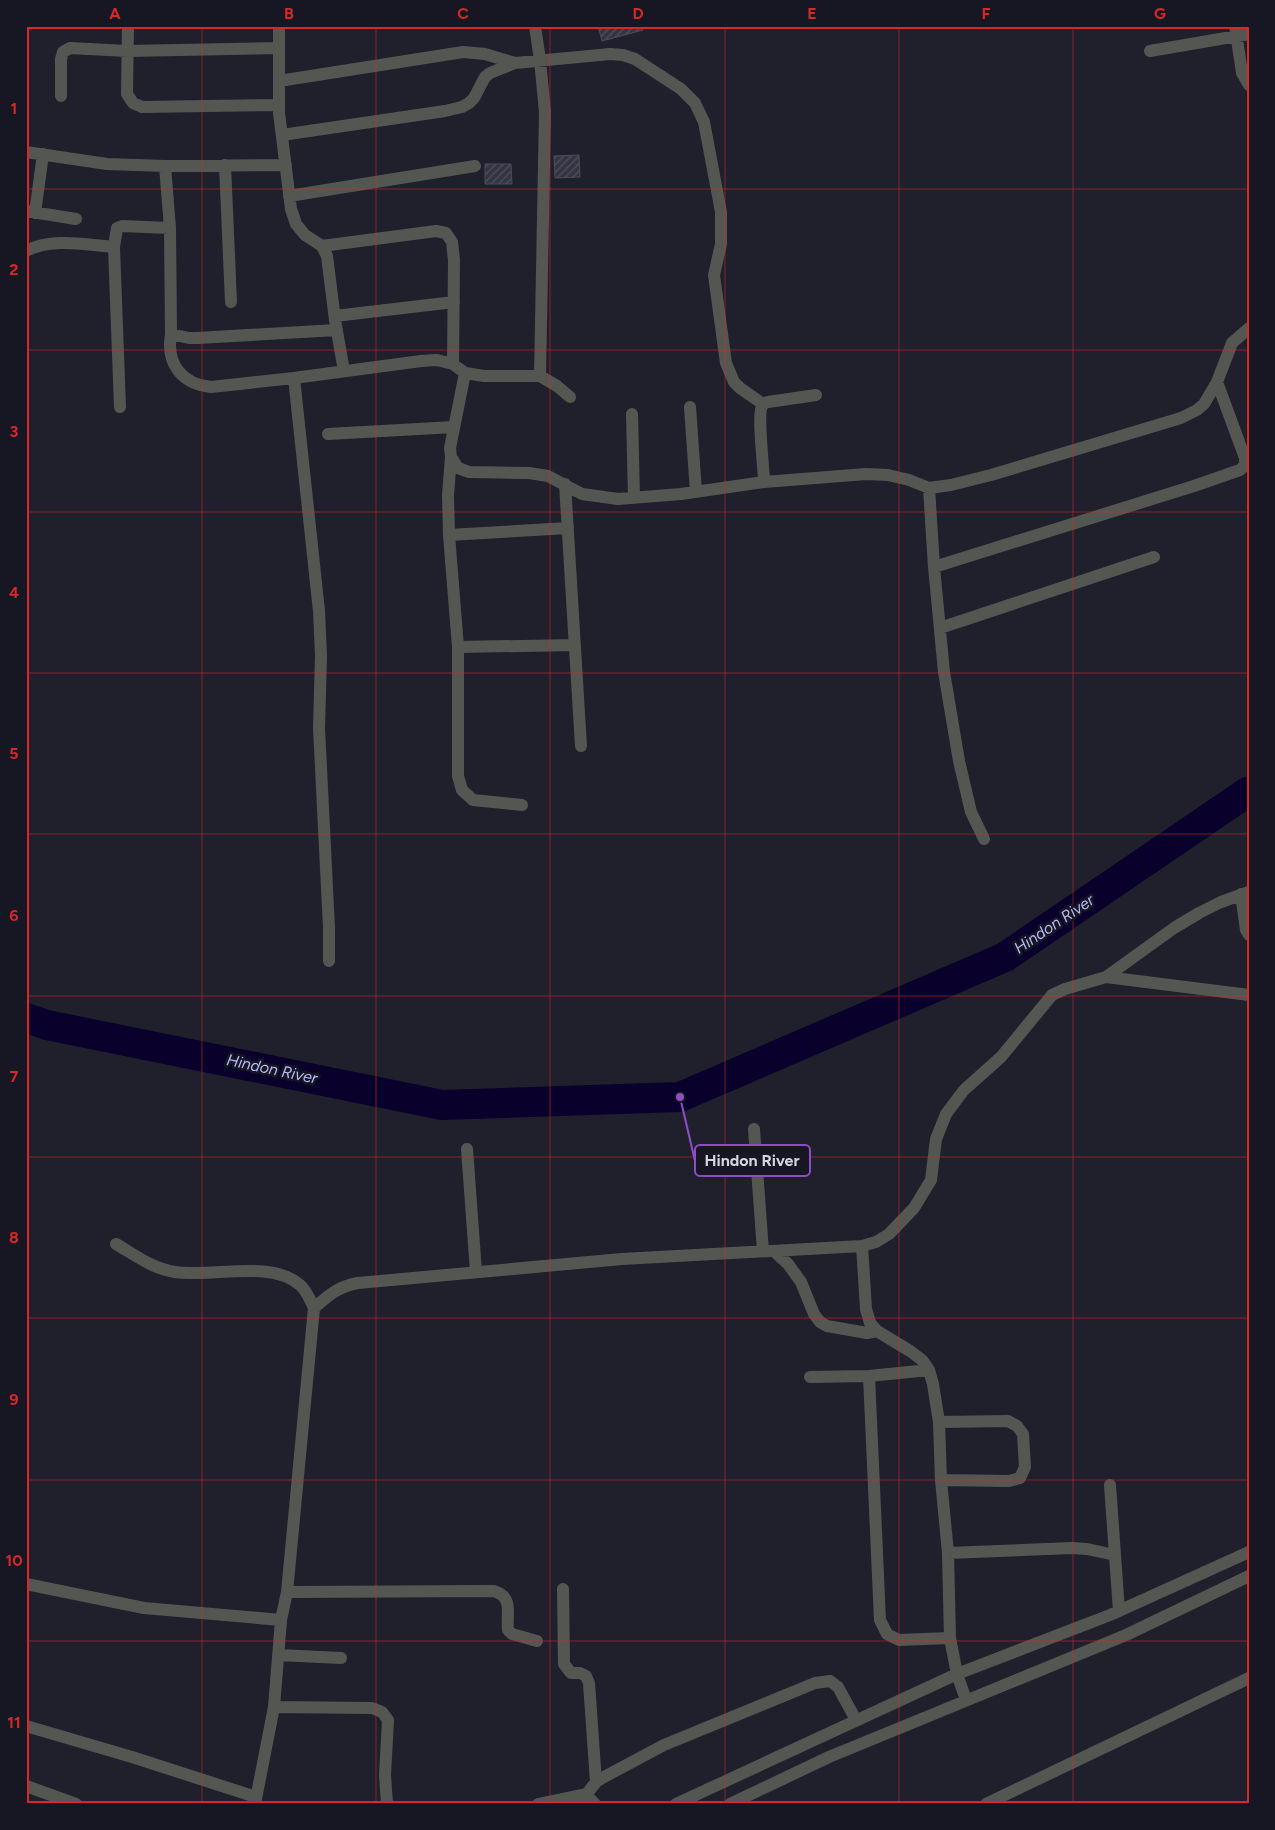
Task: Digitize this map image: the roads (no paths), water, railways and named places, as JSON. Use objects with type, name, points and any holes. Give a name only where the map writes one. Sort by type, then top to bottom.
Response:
[{"type":"street","points":[[128,26],[127,94],[133,103],[142,107],[279,105]]},
{"type":"street","points":[[279,26],[279,105],[291,210],[296,224],[305,235],[322,246],[327,256],[344,371]]},
{"type":"street","points":[[535,26],[545,112],[540,376]]},
{"type":"street","points":[[1150,51],[1240,32],[1242,72],[1249,85]]},
{"type":"street","points":[[61,96],[61,59],[63,52],[70,48],[127,50],[279,48]]},
{"type":"street","points":[[279,81],[463,52],[485,54],[515,63]]},
{"type":"street","points":[[282,135],[462,107],[474,98],[485,77],[490,73],[515,63],[610,54],[623,55],[635,59],[681,89],[695,104],[704,122],[721,212],[721,244],[714,275],[726,363],[734,382],[764,404]]},
{"type":"street","points":[[26,152],[107,164],[165,166],[286,165]]},
{"type":"street","points":[[42,154],[30,212],[76,219]]},
{"type":"street","points":[[225,165],[231,302]]},
{"type":"street","points":[[165,166],[170,228],[171,334],[169,346],[173,364],[180,374],[192,383],[211,387],[437,360],[454,364],[465,373],[484,376],[540,376],[558,386],[570,397]]},
{"type":"street","points":[[289,196],[475,166]]},
{"type":"street","points":[[120,406],[114,247],[117,228],[122,226],[170,228]]},
{"type":"street","points":[[322,246],[436,231],[446,233],[452,242],[454,260],[454,364]]},
{"type":"street","points":[[26,251],[43,245],[57,244],[114,247]]},
{"type":"street","points":[[335,316],[454,302]]},
{"type":"street","points":[[452,458],[458,468],[469,472],[529,473],[548,476],[582,494],[618,499],[696,492],[764,482],[866,474],[888,474],[929,488],[951,485],[1180,418],[1197,410],[1204,404],[1216,382],[1232,343],[1249,328]]},
{"type":"street","points":[[171,334],[197,338],[337,330]]},
{"type":"street","points":[[465,373],[450,448],[452,458],[448,495],[449,535],[458,647],[458,776],[462,790],[473,800],[522,805]]},
{"type":"street","points":[[294,378],[321,656],[319,728],[329,961]]},
{"type":"street","points":[[934,567],[1240,470],[1245,465],[1245,458],[1216,382]]},
{"type":"street","points":[[764,482],[761,407],[768,402],[816,395]]},
{"type":"street","points":[[690,407],[696,492]]},
{"type":"street","points":[[632,414],[634,498]]},
{"type":"street","points":[[328,434],[454,427]]},
{"type":"street","points":[[565,484],[581,746]]},
{"type":"street","points":[[929,488],[944,672],[959,761],[971,812],[984,839]]},
{"type":"street","points":[[449,535],[568,528]]},
{"type":"street","points":[[940,628],[1154,557]]},
{"type":"street","points":[[458,647],[575,645]]},
{"type":"street","points":[[314,1308],[334,1291],[344,1286],[622,1259],[862,1246],[876,1242],[889,1234],[914,1208],[926,1190],[931,1180],[936,1139],[946,1114],[964,1090],[1001,1057],[1052,995],[1065,989],[1106,977],[1174,928],[1206,910],[1245,893],[1246,930],[1249,935]]},
{"type":"street","points":[[1106,977],[1249,995]]},
{"type":"street","points":[[754,1129],[769,1251],[788,1264],[801,1282],[814,1314],[820,1322],[827,1326],[856,1331],[877,1331]]},
{"type":"street","points":[[467,1149],[476,1272]]},
{"type":"street","points":[[26,1726],[132,1757],[255,1800],[274,1707],[281,1620],[287,1592],[314,1308],[308,1295],[300,1285],[283,1276],[266,1272],[176,1272],[155,1266],[116,1244]]},
{"type":"street","points":[[862,1246],[866,1309],[870,1323],[877,1331],[922,1360],[929,1370],[934,1384],[939,1422],[941,1480],[948,1553],[950,1638],[957,1674],[966,1700]]},
{"type":"street","points":[[810,1377],[869,1376],[929,1370]]},
{"type":"street","points":[[869,1376],[880,1620],[887,1634],[899,1640],[950,1638]]},
{"type":"street","points":[[939,1422],[1008,1421],[1017,1426],[1023,1434],[1025,1467],[1020,1478],[1009,1481],[941,1480]]},
{"type":"street","points":[[1110,1485],[1119,1611]]},
{"type":"street","points":[[948,1553],[1072,1548],[1087,1549],[1114,1556]]},
{"type":"street","points":[[676,1804],[957,1674],[1119,1611],[1249,1552]]},
{"type":"street","points":[[730,1804],[829,1757],[1126,1636],[1249,1576]]},
{"type":"street","points":[[26,1584],[144,1608],[281,1620]]},
{"type":"street","points":[[538,1804],[581,1795],[590,1800],[596,1782],[589,1683],[586,1676],[580,1673],[572,1673],[567,1670],[564,1664],[563,1589]]},
{"type":"street","points":[[287,1592],[494,1591],[502,1593],[506,1599],[508,1630],[512,1634],[537,1641]]},
{"type":"street","points":[[278,1655],[341,1658]]},
{"type":"street","points":[[986,1804],[1249,1678]]},
{"type":"street","points":[[596,1782],[664,1745],[823,1681],[830,1681],[838,1687],[856,1720]]},
{"type":"street","points":[[274,1707],[372,1708],[382,1712],[388,1720],[385,1775],[387,1804]]},
{"type":"street","points":[[26,1786],[76,1804]]},
{"type":"waterway","name":"Hindon River","points":[[26,1018],[47,1025],[442,1105],[680,1097],[1005,957],[1249,791]]},
{"type":"place","name":"Hindon River","points":[[680,1097]]}]
